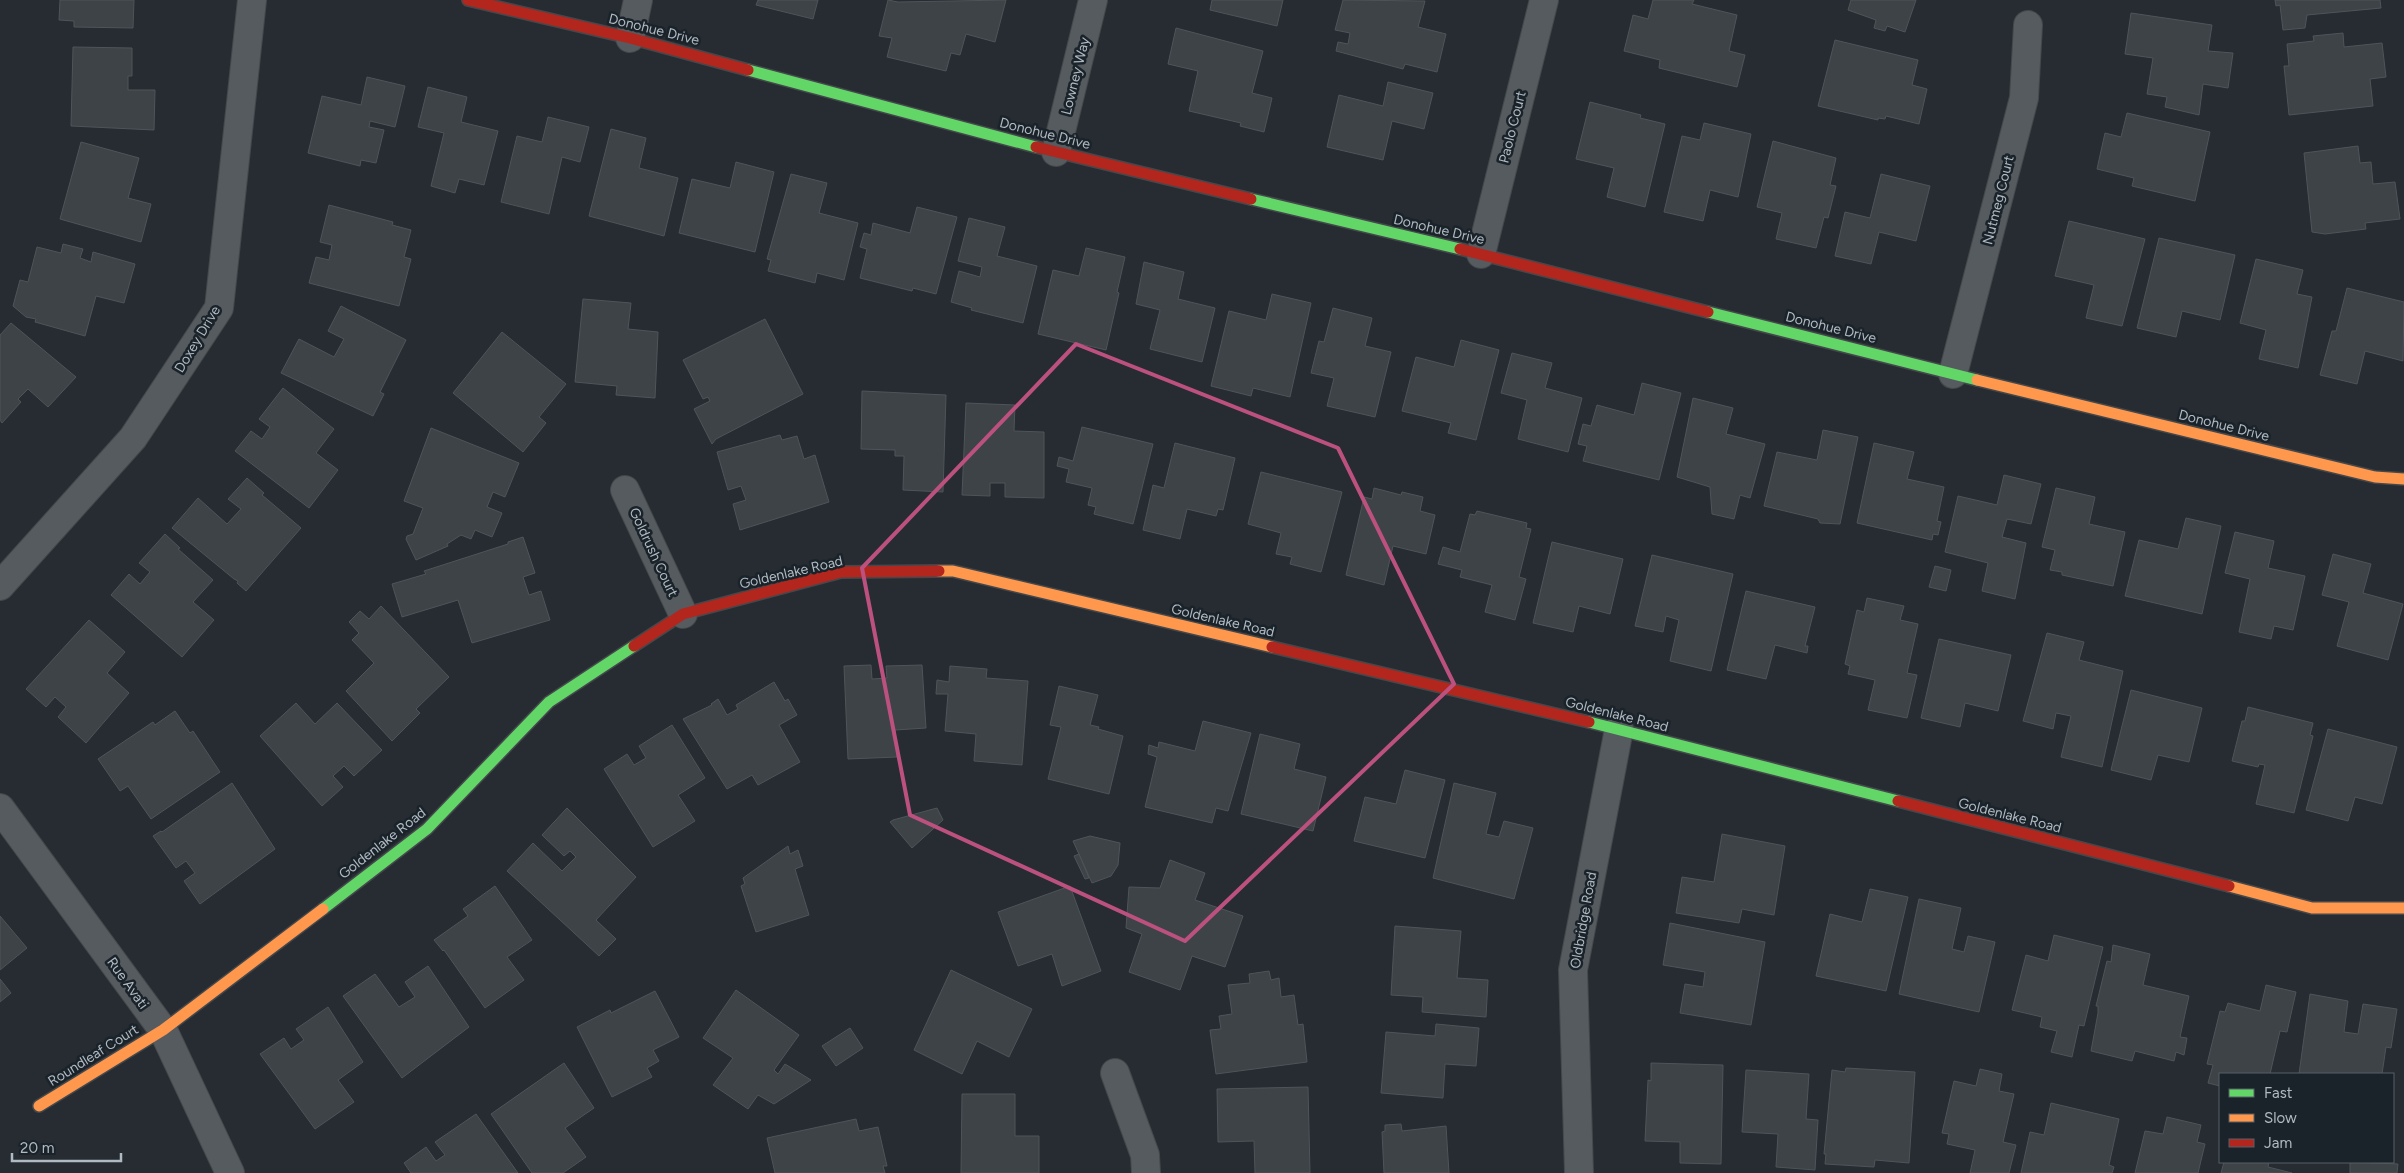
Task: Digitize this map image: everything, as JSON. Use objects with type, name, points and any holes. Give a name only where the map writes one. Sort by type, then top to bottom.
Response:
[{"type":"street","name":"Doxey Drive","points":[[0,586],[133,438],[219,308],[252,0]]},
{"type":"street","name":"Donohue Drive","points":[[468,0],[630,38],[1056,152],[1482,254],[1953,374],[2375,477],[2404,479]]},
{"type":"street","points":[[630,38],[638,0]]},
{"type":"street","name":"Lowney Way","points":[[1056,152],[1093,0]]},
{"type":"street","name":"Paolo Court","points":[[1482,254],[1544,0]]},
{"type":"street","name":"Nutmeg Court","points":[[1953,374],[2024,98],[2028,25]]},
{"type":"street","name":"Goldrush Court","points":[[625,490],[683,614]]},
{"type":"street","name":"Goldenlake Road","points":[[162,1030],[427,829],[549,702],[683,614],[841,572],[953,571],[1619,729],[2312,908],[2404,908]]},
{"type":"street","name":"Oldbridge Road","points":[[1578,1173],[1573,970],[1619,729]]},
{"type":"street","name":"Rue Avati","points":[[0,808],[162,1030],[230,1173]]},
{"type":"street","name":"Roundleaf Court","points":[[39,1106],[162,1030]]},
{"type":"street","points":[[1115,1073],[1145,1155],[1146,1173]]},
{"type":"highlighted area","points":[[1076,344],[1338,448],[1454,684],[1185,941],[910,815],[862,568]]},
{"type":"building","points":[[60,0],[134,0],[133,28],[74,27],[74,21],[59,20]]},
{"type":"building","points":[[758,0],[818,0],[813,19],[756,5]]},
{"type":"building","points":[[888,0],[898,2],[1006,0],[995,42],[966,34],[960,55],[951,53],[946,71],[887,57],[892,38],[879,36]]},
{"type":"building","points":[[1212,0],[1283,0],[1277,26],[1210,10]]},
{"type":"building","points":[[1343,0],[1425,1],[1418,27],[1446,34],[1437,72],[1405,64],[1403,69],[1336,51],[1338,42],[1348,44],[1350,33],[1335,30]]},
{"type":"building","points":[[1653,0],[1694,0],[1692,4],[1737,15],[1729,51],[1745,55],[1737,87],[1659,68],[1660,60],[1624,51],[1633,15],[1648,19]]},
{"type":"building","points":[[1851,0],[1916,0],[1905,32],[1887,26],[1885,31],[1874,28],[1876,20],[1848,10]]},
{"type":"building","points":[[2275,0],[2380,0],[2381,8],[2307,15],[2305,28],[2283,30],[2280,5],[2276,6]]},
{"type":"building","points":[[2131,13],[2212,25],[2208,51],[2233,53],[2228,88],[2203,84],[2199,115],[2165,107],[2167,97],[2147,94],[2153,58],[2125,54]]},
{"type":"building","points":[[1176,28],[1263,51],[1252,93],[1272,98],[1264,132],[1240,126],[1241,123],[1189,111],[1198,71],[1168,64]]},
{"type":"building","points":[[2343,33],[2344,47],[2382,43],[2386,77],[2370,79],[2373,106],[2289,115],[2284,66],[2289,66],[2287,44],[2314,41],[2313,36]]},
{"type":"building","points":[[1835,40],[1918,60],[1912,85],[1927,89],[1919,124],[1886,116],[1885,119],[1878,118],[1878,120],[1818,106]]},
{"type":"building","points":[[73,47],[132,48],[132,76],[128,76],[128,90],[155,90],[154,130],[71,126]]},
{"type":"building","points":[[367,77],[405,86],[395,127],[370,121],[369,127],[384,130],[376,163],[361,160],[360,166],[308,153],[322,96],[361,105]]},
{"type":"building","points":[[1388,82],[1433,93],[1424,129],[1392,121],[1383,160],[1327,147],[1339,95],[1383,106]]},
{"type":"building","points":[[428,87],[467,97],[461,122],[498,131],[484,185],[459,179],[455,193],[431,186],[444,133],[418,127]]},
{"type":"building","points":[[1590,102],[1641,115],[1640,118],[1665,124],[1645,207],[1607,197],[1614,168],[1576,159]]},
{"type":"building","points":[[2127,113],[2210,132],[2195,201],[2132,186],[2134,178],[2097,169],[2105,133],[2121,137]]},
{"type":"building","points":[[548,117],[589,127],[580,162],[562,157],[549,214],[501,202],[517,136],[542,142]]},
{"type":"building","points":[[1704,123],[1751,134],[1738,197],[1710,190],[1703,221],[1664,212],[1682,136],[1700,140]]},
{"type":"building","points":[[611,129],[646,138],[639,168],[678,178],[664,236],[589,216]]},
{"type":"building","points":[[1773,141],[1836,158],[1830,185],[1836,186],[1828,218],[1824,217],[1816,248],[1776,239],[1782,213],[1757,207]]},
{"type":"building","points":[[81,142],[139,158],[128,198],[151,204],[141,242],[60,219]]},
{"type":"building","points":[[2358,146],[2360,163],[2371,162],[2373,184],[2395,182],[2400,219],[2365,223],[2366,229],[2325,234],[2312,232],[2304,153]]},
{"type":"building","points":[[736,162],[774,172],[755,252],[679,233],[692,179],[730,188]]},
{"type":"building","points":[[791,174],[827,183],[819,213],[858,223],[844,280],[817,273],[815,283],[768,271],[771,260],[767,259]]},
{"type":"building","points":[[1881,174],[1930,186],[1916,241],[1879,232],[1871,264],[1835,256],[1845,212],[1870,218]]},
{"type":"building","points":[[329,205],[393,222],[392,225],[411,230],[404,257],[411,259],[399,306],[309,283],[316,257],[329,260],[332,245],[320,242]]},
{"type":"building","points":[[917,207],[957,217],[936,294],[913,288],[912,291],[860,278],[867,249],[860,247],[864,233],[871,235],[873,223],[910,233]]},
{"type":"building","points":[[969,218],[1005,227],[997,256],[1037,266],[1023,323],[971,310],[972,308],[951,302],[959,271],[980,277],[982,267],[958,261]]},
{"type":"building","points":[[2069,221],[2145,239],[2122,326],[2086,318],[2094,285],[2055,276]]},
{"type":"building","points":[[2159,238],[2235,255],[2220,320],[2182,311],[2176,337],[2137,328]]},
{"type":"building","points":[[63,244],[83,249],[80,258],[91,262],[93,252],[135,264],[124,303],[96,296],[85,336],[35,322],[36,319],[26,317],[13,306],[20,280],[28,282],[37,247],[61,253]]},
{"type":"building","points":[[1086,248],[1125,257],[1106,350],[1038,334],[1053,270],[1079,276]]},
{"type":"building","points":[[2256,259],[2303,270],[2297,294],[2312,297],[2298,368],[2259,359],[2266,330],[2240,323]]},
{"type":"building","points":[[1144,262],[1184,272],[1178,299],[1215,308],[1202,362],[1150,349],[1160,310],[1136,304]]},
{"type":"building","points":[[2347,288],[2404,302],[2403,361],[2365,351],[2357,384],[2320,375],[2332,331],[2336,331]]},
{"type":"building","points":[[1272,294],[1311,303],[1290,397],[1253,388],[1251,396],[1211,386],[1229,311],[1266,320]]},
{"type":"building","points":[[583,299],[631,303],[628,329],[658,332],[655,398],[616,395],[617,386],[575,382]]},
{"type":"building","points":[[341,306],[406,340],[380,392],[384,394],[373,416],[281,373],[299,339],[334,357],[344,339],[328,331]]},
{"type":"building","points":[[1333,308],[1372,318],[1365,346],[1391,352],[1375,417],[1327,406],[1334,378],[1311,373],[1319,341],[1324,342]]},
{"type":"building","points":[[765,319],[803,394],[716,439],[712,444],[694,409],[710,401],[708,397],[703,399],[683,360]]},
{"type":"building","points":[[11,323],[76,377],[48,407],[28,389],[18,399],[21,402],[2,423],[0,420],[0,335]]},
{"type":"building","points":[[502,332],[566,384],[539,417],[546,423],[523,452],[453,393]]},
{"type":"building","points":[[1461,340],[1499,350],[1476,440],[1448,433],[1451,423],[1402,411],[1416,357],[1454,367]]},
{"type":"building","points":[[1512,353],[1552,363],[1545,388],[1582,398],[1568,452],[1518,439],[1527,400],[1501,393]]},
{"type":"building","points":[[1642,383],[1681,393],[1659,480],[1583,461],[1587,446],[1578,444],[1583,424],[1591,426],[1597,405],[1634,415]]},
{"type":"building","points":[[283,388],[334,429],[316,453],[338,470],[309,508],[235,451],[251,431],[262,439],[270,427],[259,419]]},
{"type":"building","points":[[862,391],[946,395],[943,492],[903,490],[904,456],[895,456],[895,450],[861,449]]},
{"type":"building","points":[[1693,398],[1733,408],[1726,434],[1765,444],[1750,498],[1740,495],[1734,519],[1712,514],[1710,487],[1677,477]]},
{"type":"building","points":[[966,403],[1015,405],[1014,431],[1044,432],[1044,498],[1005,497],[1005,483],[990,483],[990,496],[962,495]]},
{"type":"building","points":[[1082,427],[1153,444],[1133,524],[1094,514],[1096,507],[1088,505],[1092,488],[1066,482],[1069,469],[1057,466],[1059,457],[1073,461]]},
{"type":"building","points":[[431,428],[519,463],[505,497],[493,492],[487,507],[502,513],[492,537],[475,530],[471,539],[461,535],[447,544],[448,546],[416,560],[406,539],[407,536],[413,534],[423,508],[404,501]]},
{"type":"building","points":[[1823,430],[1858,437],[1840,524],[1820,523],[1818,519],[1764,506],[1777,452],[1817,460]]},
{"type":"building","points":[[780,435],[782,440],[797,436],[804,459],[815,455],[829,502],[740,530],[733,504],[746,500],[741,486],[728,490],[717,452]]},
{"type":"building","points":[[1175,443],[1235,458],[1223,510],[1218,509],[1216,516],[1187,509],[1180,539],[1143,530],[1153,485],[1164,488]]},
{"type":"building","points":[[1874,443],[1914,452],[1907,479],[1944,487],[1937,521],[1941,522],[1938,535],[1933,534],[1932,540],[1857,523]]},
{"type":"building","points":[[1261,472],[1342,492],[1321,572],[1290,564],[1292,557],[1276,554],[1281,533],[1248,524]]},
{"type":"building","points":[[2004,475],[2041,484],[2031,524],[2007,519],[2002,537],[2026,543],[2015,599],[1982,591],[1988,563],[1945,552],[1958,496],[1997,505]]},
{"type":"building","points":[[247,478],[264,493],[262,495],[301,528],[246,591],[237,583],[238,581],[172,528],[198,498],[227,524],[241,509],[228,499]]},
{"type":"building","points":[[1374,488],[1401,495],[1402,492],[1423,497],[1420,511],[1435,515],[1426,554],[1393,546],[1384,585],[1346,575],[1364,497],[1372,499]]},
{"type":"building","points":[[2056,488],[2095,497],[2089,524],[2125,532],[2113,586],[2062,575],[2062,572],[2050,570],[2055,550],[2042,547]]},
{"type":"building","points":[[1477,511],[1527,523],[1526,528],[1531,529],[1519,577],[1526,579],[1515,620],[1485,612],[1492,585],[1460,577],[1462,570],[1438,564],[1443,547],[1460,552],[1470,514],[1475,515]]},
{"type":"building","points":[[2186,518],[2221,526],[2202,614],[2125,596],[2139,540],[2178,549]]},
{"type":"building","points":[[2235,532],[2274,541],[2268,568],[2305,576],[2293,630],[2274,626],[2271,639],[2239,632],[2250,579],[2225,573]]},
{"type":"building","points":[[165,534],[180,548],[178,549],[213,580],[193,602],[214,620],[182,657],[111,595],[129,574],[140,584],[150,572],[139,563]]},
{"type":"building","points":[[523,537],[535,573],[523,577],[529,595],[541,591],[550,620],[472,643],[458,600],[402,617],[392,584],[426,574],[424,571],[508,544],[508,542]]},
{"type":"building","points":[[1552,542],[1623,559],[1610,614],[1579,606],[1573,632],[1533,623]]},
{"type":"building","points":[[2333,554],[2371,564],[2363,593],[2403,604],[2388,660],[2337,646],[2349,602],[2322,595]]},
{"type":"building","points":[[1652,555],[1733,574],[1711,671],[1670,661],[1679,620],[1666,616],[1663,632],[1635,626]]},
{"type":"building","points":[[1935,566],[1951,570],[1946,591],[1929,587]]},
{"type":"building","points":[[1746,591],[1815,607],[1805,646],[1808,646],[1807,653],[1775,645],[1766,679],[1727,670]]},
{"type":"building","points":[[1867,598],[1904,606],[1900,620],[1918,624],[1907,673],[1917,675],[1907,718],[1868,710],[1875,680],[1848,674],[1850,666],[1845,664],[1857,610],[1864,612]]},
{"type":"building","points":[[381,606],[449,677],[416,709],[420,713],[392,741],[346,691],[374,663],[352,640],[359,633],[349,622],[360,611],[369,619]]},
{"type":"building","points":[[89,620],[125,652],[107,673],[129,693],[86,743],[58,717],[66,707],[55,697],[46,707],[26,689]]},
{"type":"building","points":[[2047,633],[2084,642],[2079,660],[2123,671],[2102,767],[2061,757],[2071,716],[2056,713],[2053,729],[2023,721]]},
{"type":"building","points":[[1939,639],[2011,655],[1998,711],[1965,703],[1960,727],[1921,718]]},
{"type":"building","points":[[871,665],[872,679],[887,678],[886,666],[922,665],[926,728],[895,730],[897,757],[848,759],[844,666]]},
{"type":"building","points":[[950,666],[987,669],[986,678],[1028,681],[1022,765],[974,761],[976,734],[945,731],[948,694],[936,694],[937,680],[949,682]]},
{"type":"building","points":[[774,682],[785,701],[788,699],[797,715],[779,725],[800,762],[758,785],[752,775],[727,789],[683,719],[712,705],[718,699],[727,715],[738,709],[736,705]]},
{"type":"building","points":[[1059,686],[1098,695],[1090,725],[1123,736],[1109,794],[1048,779],[1061,727],[1050,725]]},
{"type":"building","points":[[2131,690],[2202,708],[2189,762],[2158,755],[2151,780],[2111,770]]},
{"type":"building","points":[[296,703],[315,724],[337,703],[382,750],[354,776],[344,766],[333,776],[343,787],[322,806],[260,736]]},
{"type":"building","points":[[2248,707],[2313,723],[2310,735],[2313,736],[2294,813],[2256,804],[2265,765],[2259,764],[2258,767],[2232,761],[2242,721],[2245,721]]},
{"type":"building","points":[[175,711],[190,733],[193,731],[220,772],[151,819],[128,786],[120,791],[98,759],[153,722],[155,725]]},
{"type":"building","points":[[1203,721],[1251,733],[1228,811],[1216,808],[1212,823],[1145,807],[1157,757],[1148,754],[1149,745],[1158,748],[1159,742],[1195,751]]},
{"type":"building","points":[[672,725],[705,778],[678,795],[695,821],[653,847],[604,769],[627,754],[634,765],[646,758],[639,746]]},
{"type":"building","points":[[2328,729],[2397,747],[2382,804],[2355,797],[2348,821],[2306,810]]},
{"type":"building","points":[[1260,734],[1300,744],[1294,769],[1326,777],[1313,831],[1241,814]]},
{"type":"building","points":[[1405,770],[1445,780],[1425,858],[1354,841],[1365,797],[1396,804]]},
{"type":"building","points":[[232,783],[275,849],[200,904],[184,881],[195,873],[186,861],[176,868],[153,836],[162,832]]},
{"type":"building","points":[[1454,783],[1496,793],[1486,834],[1499,837],[1504,821],[1533,828],[1514,899],[1433,878]]},
{"type":"building","points":[[567,808],[636,877],[596,920],[616,939],[599,956],[507,871],[533,843],[562,871],[576,857],[570,851],[564,856],[542,835]]},
{"type":"building","points":[[937,808],[943,820],[912,848],[890,822],[893,820]]},
{"type":"building","points":[[1722,834],[1785,846],[1774,915],[1742,909],[1739,923],[1676,913],[1682,877],[1714,882]]},
{"type":"building","points":[[1090,836],[1120,843],[1118,865],[1111,876],[1092,883],[1073,841]]},
{"type":"building","points":[[788,846],[790,854],[798,850],[803,866],[795,869],[809,915],[756,932],[741,886],[745,884],[743,878]]},
{"type":"building","points":[[1079,854],[1089,878],[1085,879],[1074,856]]},
{"type":"building","points":[[1170,860],[1205,873],[1195,900],[1243,916],[1225,967],[1192,956],[1180,990],[1129,972],[1142,934],[1126,928],[1129,887],[1160,888]]},
{"type":"building","points":[[495,886],[532,940],[507,957],[524,980],[485,1008],[444,950],[434,940],[468,916],[463,909]]},
{"type":"building","points":[[1070,886],[1101,971],[1062,986],[1052,954],[1018,966],[998,912]]},
{"type":"building","points":[[1870,889],[1908,897],[1886,991],[1816,976],[1830,914],[1862,922]]},
{"type":"building","points":[[1919,899],[1961,908],[1952,949],[1964,952],[1968,936],[1995,942],[1979,1012],[1899,994]]},
{"type":"building","points":[[0,916],[27,948],[0,970]]},
{"type":"building","points":[[1670,923],[1765,942],[1751,1025],[1680,1013],[1685,984],[1703,987],[1705,972],[1663,965]]},
{"type":"building","points":[[1395,926],[1461,931],[1457,978],[1488,980],[1486,1017],[1422,1012],[1423,997],[1391,995]]},
{"type":"building","points":[[2054,935],[2103,947],[2084,1026],[2079,1025],[2072,1057],[2051,1052],[2057,1031],[2040,1027],[2042,1017],[2012,1010],[2026,955],[2048,961]]},
{"type":"building","points":[[2113,945],[2150,954],[2143,985],[2189,996],[2180,1037],[2187,1038],[2184,1055],[2176,1052],[2174,1061],[2135,1051],[2132,1061],[2091,1051],[2098,1013],[2098,1006],[2096,1006],[2107,961],[2111,962]]},
{"type":"building","points":[[428,966],[469,1027],[402,1078],[343,996],[375,974],[399,1007],[415,997],[405,982]]},
{"type":"building","points":[[951,970],[1032,1009],[1009,1057],[977,1041],[962,1074],[914,1050]]},
{"type":"building","points":[[1269,971],[1271,980],[1279,978],[1281,997],[1294,995],[1298,1025],[1303,1024],[1307,1062],[1216,1074],[1210,1030],[1221,1029],[1219,1016],[1232,1014],[1228,985],[1250,983],[1249,974]]},
{"type":"building","points":[[0,979],[11,993],[0,1002]]},
{"type":"building","points":[[2266,985],[2296,992],[2287,1032],[2280,1031],[2270,1073],[2219,1073],[2219,1086],[2208,1083],[2213,1065],[2207,1064],[2220,1011],[2225,1012],[2228,1003],[2260,1011]]},
{"type":"building","points":[[736,990],[799,1035],[774,1070],[778,1074],[785,1064],[811,1080],[774,1104],[758,1095],[748,1109],[713,1085],[733,1058],[703,1038]]},
{"type":"building","points":[[655,991],[679,1037],[653,1050],[659,1061],[647,1068],[652,1077],[612,1097],[577,1027],[610,1010],[611,1013]]},
{"type":"building","points":[[2310,994],[2348,1001],[2344,1032],[2358,1034],[2363,1004],[2397,1009],[2391,1048],[2386,1047],[2382,1073],[2299,1073]]},
{"type":"building","points":[[328,1007],[363,1062],[338,1080],[354,1102],[315,1129],[260,1054],[284,1038],[291,1049],[304,1040],[296,1029]]},
{"type":"building","points":[[1436,1024],[1479,1028],[1476,1066],[1445,1064],[1443,1098],[1381,1093],[1386,1032],[1435,1036]]},
{"type":"building","points":[[850,1028],[863,1048],[836,1066],[822,1046]]},
{"type":"building","points":[[564,1063],[594,1108],[565,1128],[586,1157],[563,1173],[532,1173],[491,1114]]},
{"type":"building","points":[[1651,1063],[1723,1065],[1721,1164],[1680,1163],[1680,1142],[1645,1141],[1648,1080],[1651,1081]]},
{"type":"building","points":[[1846,1068],[1915,1072],[1909,1163],[1875,1160],[1874,1167],[1825,1164],[1826,1154],[1824,1154],[1832,1070],[1845,1072]]},
{"type":"building","points":[[1980,1069],[2002,1074],[1999,1091],[2014,1094],[2003,1142],[2016,1145],[2009,1173],[1970,1173],[1975,1150],[1947,1144],[1949,1134],[1942,1133],[1954,1081],[1976,1086]]},
{"type":"building","points":[[1746,1070],[1809,1074],[1806,1119],[1818,1120],[1815,1170],[1776,1167],[1778,1134],[1742,1132]]},
{"type":"building","points":[[1308,1087],[1310,1173],[1255,1173],[1254,1141],[1218,1142],[1217,1089]]},
{"type":"building","points":[[962,1094],[1015,1094],[1015,1136],[1039,1136],[1039,1173],[961,1173]]},
{"type":"building","points":[[2051,1103],[2119,1119],[2109,1165],[2114,1167],[2112,1173],[2021,1173],[2030,1132],[2044,1135]]},
{"type":"building","points":[[476,1114],[518,1173],[411,1173],[404,1163],[426,1147],[436,1161],[445,1155],[435,1142]]},
{"type":"building","points":[[2167,1117],[2201,1125],[2197,1142],[2205,1144],[2198,1173],[2135,1173],[2145,1131],[2163,1134]]},
{"type":"building","points":[[856,1119],[859,1131],[878,1127],[887,1166],[883,1166],[885,1173],[775,1173],[767,1138]]},
{"type":"building","points":[[1401,1124],[1402,1131],[1446,1126],[1449,1173],[1384,1173],[1382,1132],[1385,1131],[1385,1125]]},
{"type":"building","points":[[2224,1163],[2269,1163],[2268,1167],[2292,1173],[2221,1173]]},
{"type":"building","points":[[2350,1163],[2398,1164],[2397,1173],[2350,1173]]},
{"type":"traffic: fast","points":[[748,70],[1036,147]]},
{"type":"traffic: fast","points":[[1251,199],[1460,249]]},
{"type":"traffic: fast","points":[[1708,312],[1977,380]]},
{"type":"traffic: fast","points":[[323,909],[427,829],[549,702],[634,646]]},
{"type":"traffic: fast","points":[[1589,722],[1898,801]]},
{"type":"traffic: slow","points":[[1977,380],[2375,477],[2404,479]]},
{"type":"traffic: slow","points":[[939,571],[953,571],[1272,647]]},
{"type":"traffic: slow","points":[[2229,886],[2312,908],[2404,908]]},
{"type":"traffic: slow","points":[[39,1106],[163,1030],[323,909]]},
{"type":"traffic: jam","points":[[468,0],[630,38],[748,70]]},
{"type":"traffic: jam","points":[[1036,147],[1251,199]]},
{"type":"traffic: jam","points":[[1460,249],[1708,312]]},
{"type":"traffic: jam","points":[[634,646],[683,614],[841,572],[939,571]]},
{"type":"traffic: jam","points":[[1272,647],[1589,722]]},
{"type":"traffic: jam","points":[[1898,801],[2229,886]]}]
